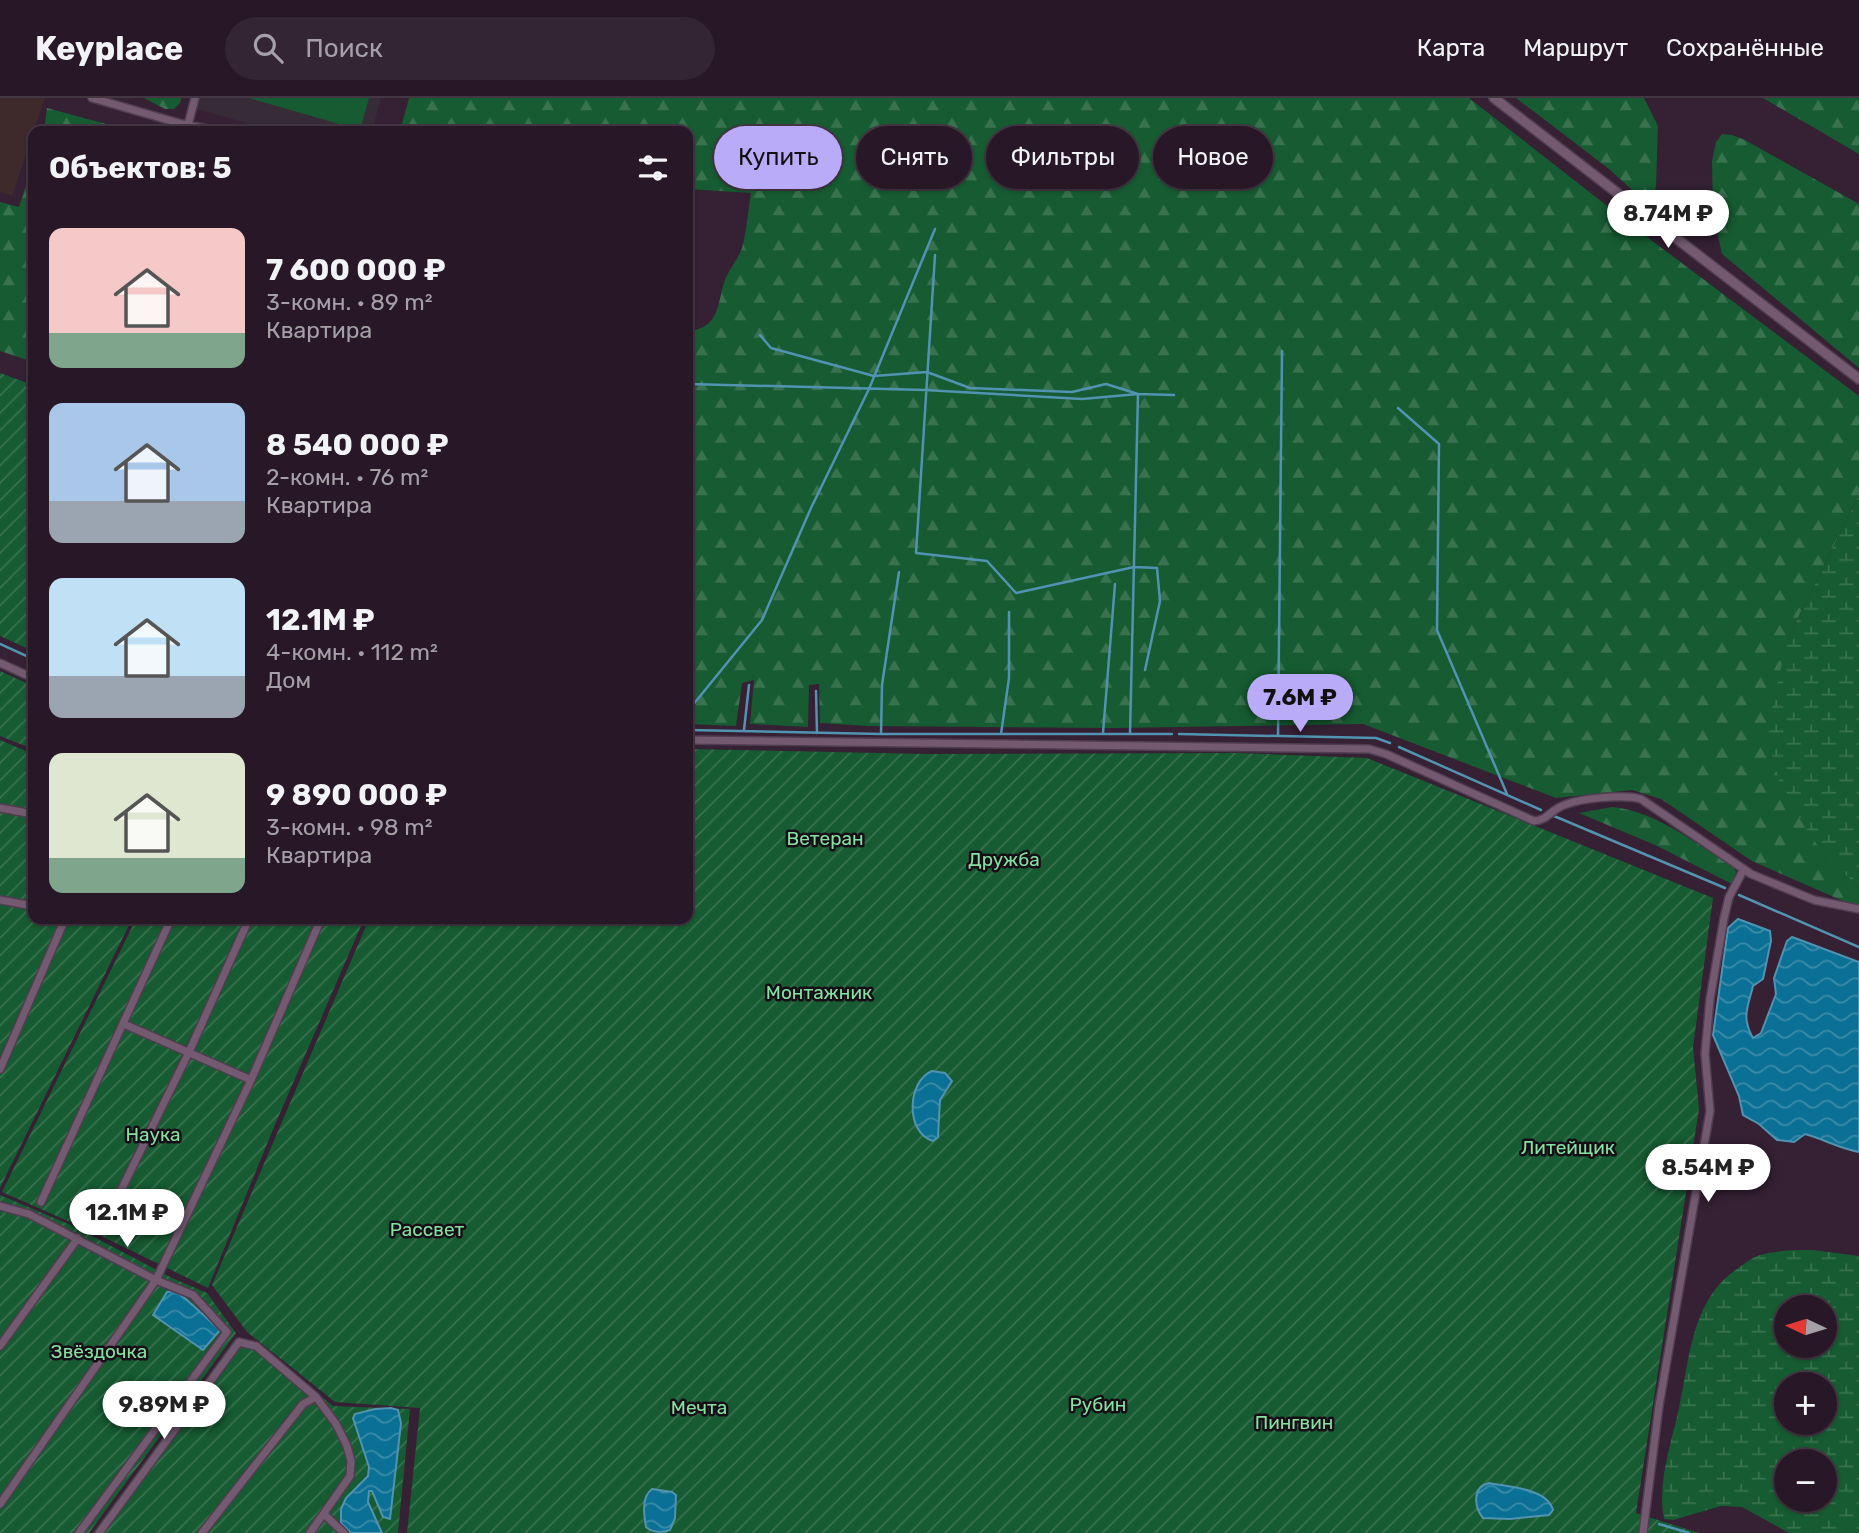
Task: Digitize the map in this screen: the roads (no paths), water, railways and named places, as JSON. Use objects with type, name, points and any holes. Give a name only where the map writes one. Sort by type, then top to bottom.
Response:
[{"type":"street","points":[[92,98],[193,126]]},
{"type":"street","points":[[188,125],[195,98]]},
{"type":"street","points":[[1494,98],[1859,379]]},
{"type":"street","points":[[0,663],[28,676]]},
{"type":"street","points":[[693,740],[1368,749],[1386,754],[1534,821],[1543,820],[1557,808],[1570,803],[1628,795],[1641,799],[1744,869],[1814,900],[1859,909]]},
{"type":"street","points":[[0,808],[28,813]]},
{"type":"street","points":[[1643,1533],[1659,1406],[1710,1111],[1705,1054],[1710,999],[1729,897],[1744,869]]},
{"type":"street","points":[[0,901],[28,905]]},
{"type":"street","points":[[0,1069],[63,924]]},
{"type":"street","points":[[41,1202],[169,924]]},
{"type":"street","points":[[101,1231],[189,1052],[246,924]]},
{"type":"street","points":[[0,1504],[156,1280],[251,1080],[319,924]]},
{"type":"street","points":[[124,1024],[251,1080]]},
{"type":"street","points":[[0,1206],[29,1214],[156,1280],[193,1295],[227,1332],[79,1533]]},
{"type":"street","points":[[0,1346],[78,1238]]},
{"type":"street","points":[[99,1533],[239,1342],[256,1346],[316,1396],[336,1424],[347,1446],[351,1461],[350,1476],[310,1533]]},
{"type":"street","points":[[202,1533],[303,1404],[316,1396]]},
{"type":"street","points":[[324,1514],[344,1533]]},
{"type":"water","points":[[1738,919],[1770,931],[1771,941],[1763,979],[1753,986],[1747,1012],[1747,1024],[1753,1038],[1761,1033],[1776,994],[1774,978],[1787,941],[1792,937],[1859,962],[1859,1152],[1805,1134],[1794,1142],[1777,1140],[1759,1124],[1743,1115],[1739,1096],[1713,1035],[1728,928]]},
{"type":"water","points":[[932,1071],[945,1073],[952,1081],[940,1100],[938,1137],[933,1141],[924,1136],[918,1128],[913,1107],[918,1085]]},
{"type":"water","points":[[177,1291],[220,1330],[203,1350],[153,1315],[167,1292]]},
{"type":"water","points":[[391,1408],[398,1410],[401,1423],[390,1519],[383,1517],[372,1491],[369,1491],[368,1502],[382,1533],[351,1533],[341,1523],[341,1509],[346,1498],[368,1476],[369,1467],[353,1418],[355,1414]]},
{"type":"water","points":[[1489,1483],[1535,1493],[1543,1497],[1553,1510],[1549,1515],[1510,1519],[1483,1518],[1476,1498],[1483,1485]]},
{"type":"water","points":[[652,1489],[676,1495],[675,1518],[670,1530],[657,1532],[646,1527],[645,1501]]},
{"type":"waterway","points":[[693,705],[762,620],[811,508],[869,389],[935,229]]},
{"type":"waterway","points":[[935,255],[916,553],[987,561],[1016,593],[1134,567],[1157,568],[1160,601],[1145,670]]},
{"type":"waterway","points":[[760,335],[771,348],[874,376],[927,372],[970,388],[1072,392],[1106,384],[1138,394],[1130,733]]},
{"type":"waterway","points":[[1278,736],[1282,351]]},
{"type":"waterway","points":[[693,384],[925,390],[1082,399],[1138,394],[1174,395]]},
{"type":"waterway","points":[[1398,408],[1439,444],[1437,630],[1507,794]]},
{"type":"waterway","points":[[881,734],[882,685],[899,572]]},
{"type":"waterway","points":[[1103,733],[1115,584]]},
{"type":"waterway","points":[[1001,734],[1009,678],[1009,612]]},
{"type":"waterway","points":[[0,644],[28,657]]},
{"type":"waterway","points":[[744,730],[749,685]]},
{"type":"waterway","points":[[816,691],[817,733]]},
{"type":"waterway","points":[[693,730],[881,734],[1172,734]]},
{"type":"waterway","points":[[1179,734],[1376,738],[1390,743]]},
{"type":"waterway","points":[[1399,747],[1541,810]]},
{"type":"waterway","points":[[1554,816],[1725,888]]},
{"type":"waterway","points":[[1739,895],[1859,947]]},
{"type":"waterway","points":[[1659,1524],[1689,1533]]},
{"type":"park label","name":"Ветеран","points":[[825,838]]},
{"type":"park label","name":"Дружба","points":[[1004,859]]},
{"type":"park label","name":"Монтажник","points":[[819,992]]},
{"type":"park label","name":"Наука","points":[[153,1134]]},
{"type":"park label","name":"Литейщик","points":[[1568,1147]]},
{"type":"park label","name":"Рассвет","points":[[427,1229]]},
{"type":"park label","name":"Звёздочка","points":[[99,1351]]},
{"type":"park label","name":"Рубин","points":[[1098,1404]]},
{"type":"park label","name":"Мечта","points":[[699,1407]]},
{"type":"park label","name":"Пингвин","points":[[1294,1422]]}]
